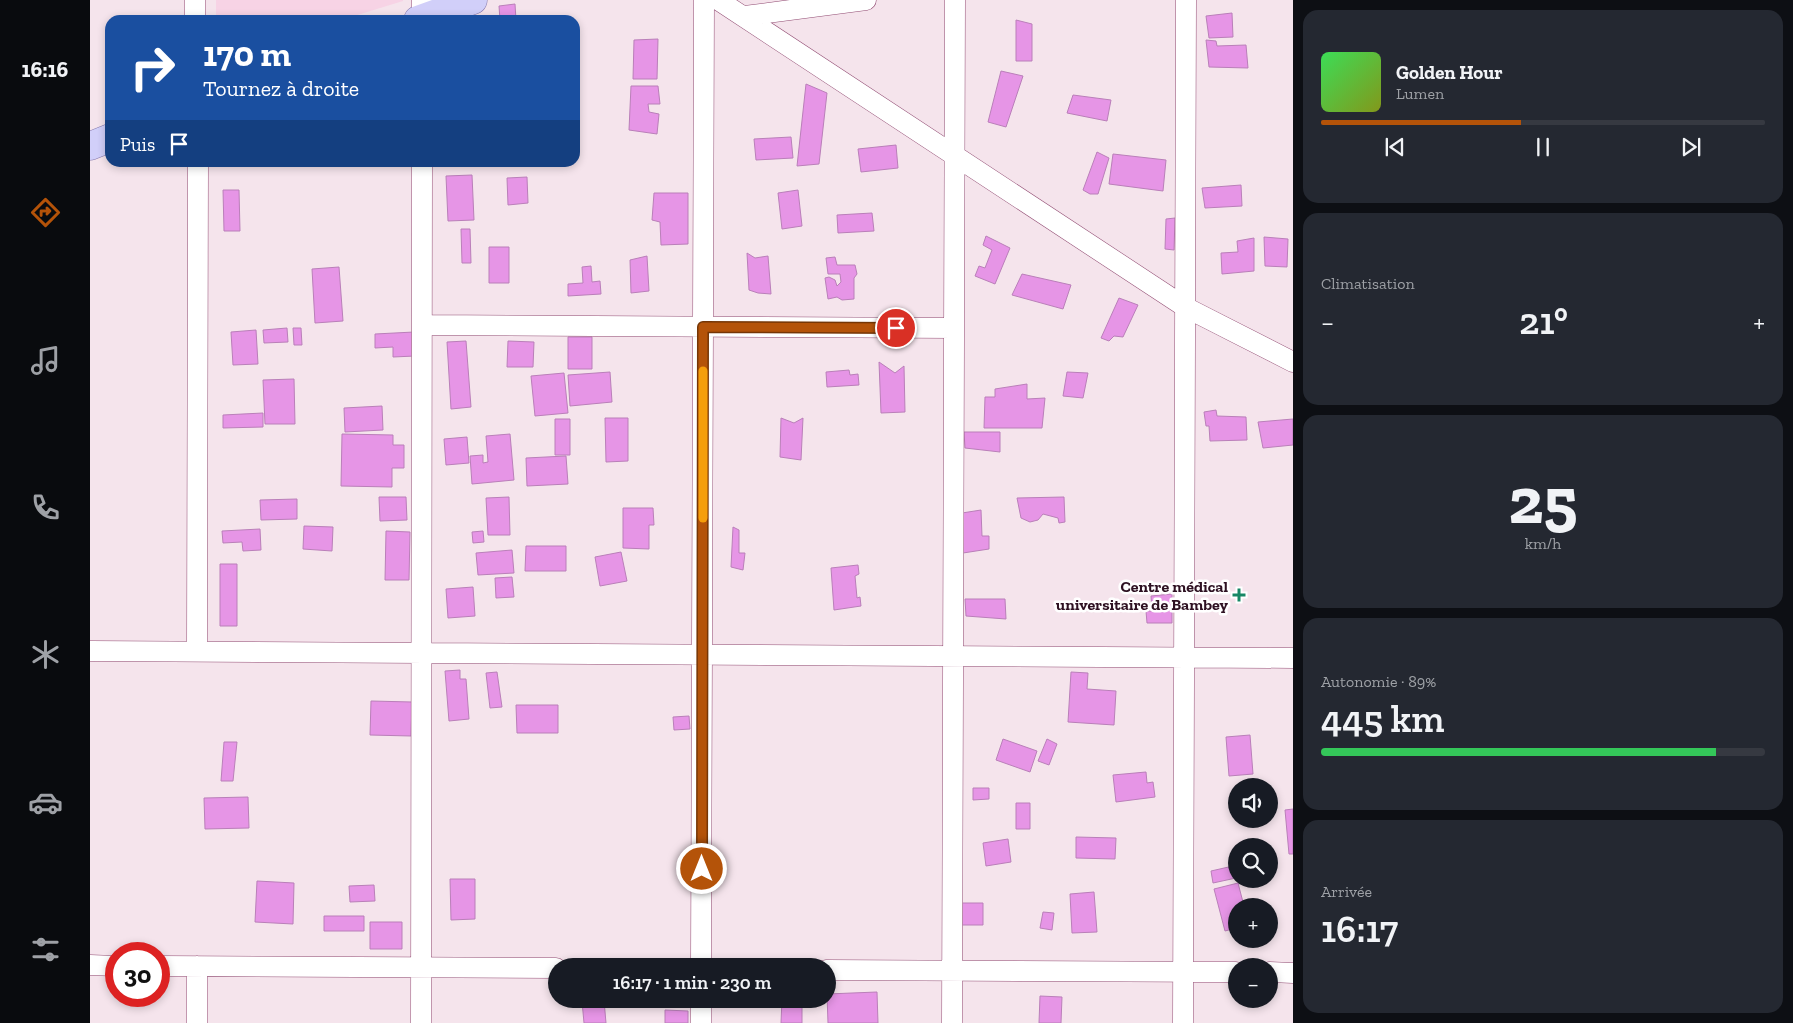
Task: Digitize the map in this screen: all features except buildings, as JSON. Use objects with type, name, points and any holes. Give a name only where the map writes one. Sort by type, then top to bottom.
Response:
[{"type":"main road","points":[[421,15],[473,0]]},
{"type":"main road","points":[[90,146],[105,140]]},
{"type":"street","points":[[195,0],[196,15]]},
{"type":"street","points":[[701,958],[704,0]]},
{"type":"street","points":[[718,0],[955,154],[1185,307],[1293,362]]},
{"type":"street","points":[[744,16],[866,0]]},
{"type":"street","points":[[952,1023],[955,0]]},
{"type":"street","points":[[1183,1023],[1186,0]]},
{"type":"street","points":[[197,652],[198,167]]},
{"type":"street","points":[[421,1023],[422,167]]},
{"type":"street","points":[[422,325],[954,328]]},
{"type":"street","points":[[90,651],[1293,658]]},
{"type":"street","points":[[90,965],[105,966]]},
{"type":"street","points":[[170,966],[548,968]]},
{"type":"street","points":[[197,966],[197,1023]]},
{"type":"street","points":[[836,970],[1228,972]]},
{"type":"street","points":[[1278,972],[1293,972]]},
{"type":"street","points":[[701,1008],[701,1023]]},
{"type":"shaded area","points":[[216,0],[403,0],[357,15],[216,15]]},
{"type":"slow traffic","points":[[703,371],[703,518]]},
{"type":"place","name":"Centre médical universitaire de Bambey","points":[[1239,595]]},
{"type":"route","points":[[702,869],[703,327],[896,328]]}]
